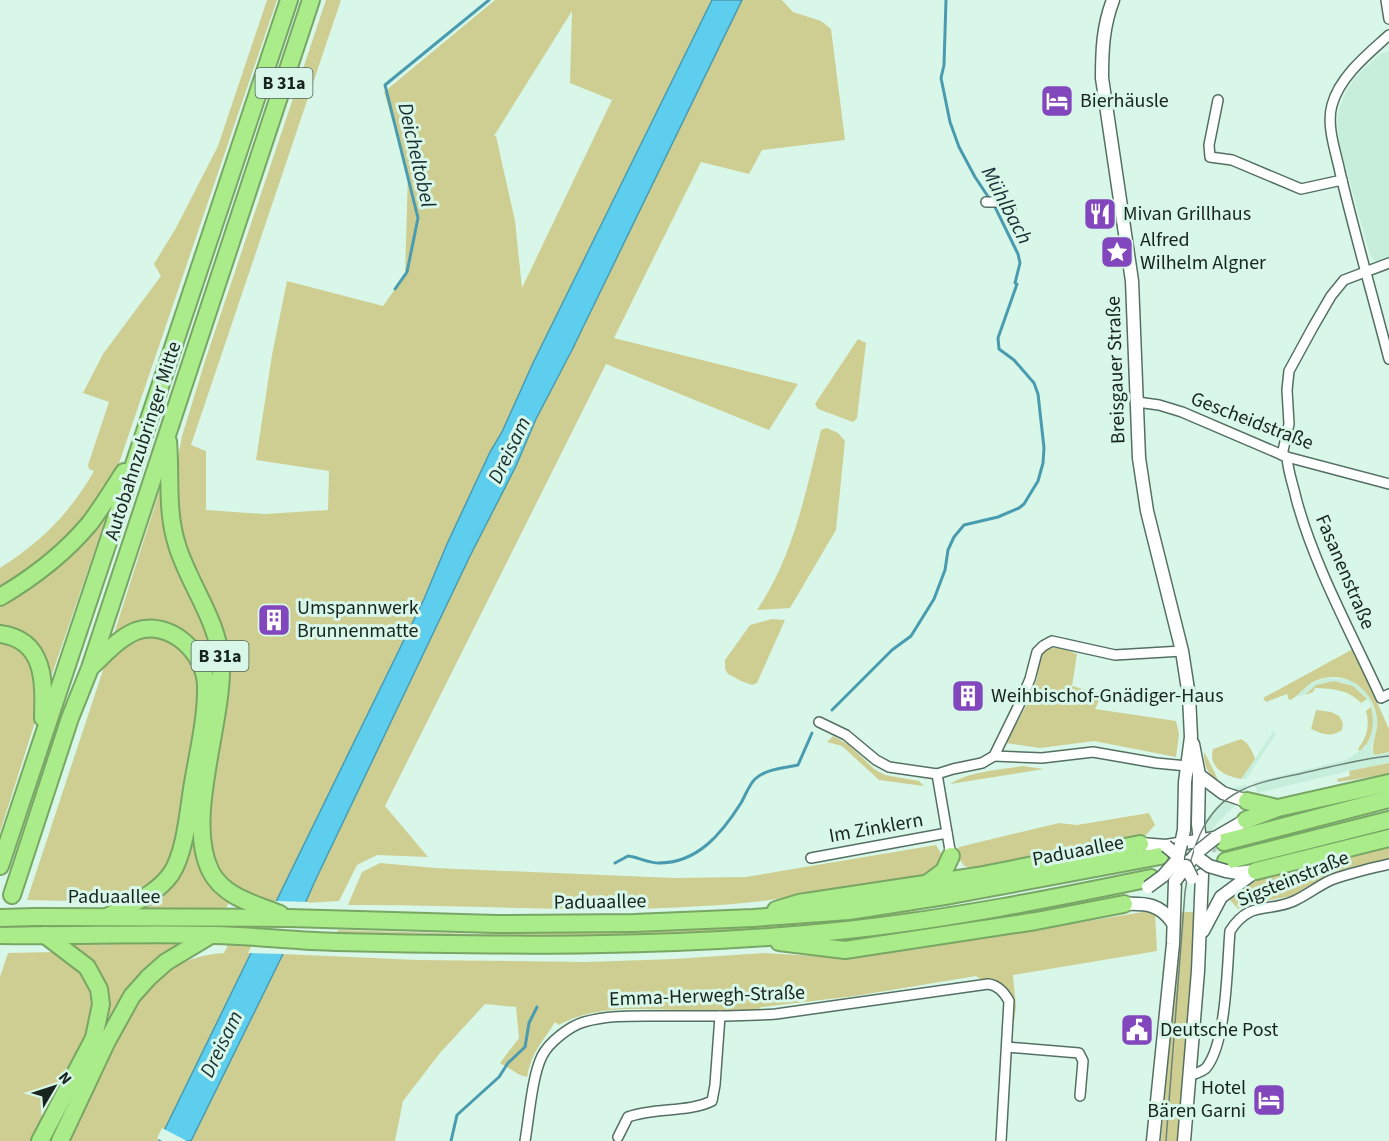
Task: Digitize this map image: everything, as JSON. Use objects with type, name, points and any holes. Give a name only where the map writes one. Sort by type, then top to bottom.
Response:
[{"type":"highway","name":"Autobahnzubringer Mitte","points":[[0,866],[289,0]]},
{"type":"highway","name":"Autobahnzubringer Mitte","points":[[12,895],[70,718],[90,668],[311,0]]},
{"type":"highway","name":"B 31a","points":[[167,435],[171,525],[184,566],[217,639],[221,663],[218,709],[201,833],[204,854],[218,882],[232,895],[289,918]]},
{"type":"highway","points":[[0,597],[50,563],[72,543],[91,522],[138,452]]},
{"type":"highway","points":[[90,668],[117,642],[130,634],[145,629],[156,630],[176,636],[196,654],[201,662],[206,684],[199,747],[184,836],[172,871],[156,890],[105,918]]},
{"type":"highway","name":"B 31a","points":[[0,634],[22,642],[39,662],[44,687],[42,735]]},
{"type":"highway","points":[[1247,801],[1278,808],[1290,807],[1389,783]]},
{"type":"highway","points":[[1229,832],[1389,799]]},
{"type":"highway","points":[[1229,832],[1278,808]]},
{"type":"highway","points":[[1226,866],[1389,820]]},
{"type":"highway","points":[[1256,871],[1389,838]]},
{"type":"highway","points":[[753,918],[799,903],[1156,848]]},
{"type":"highway","name":"Paduaallee","points":[[0,918],[289,918],[496,924],[753,918],[849,910],[1059,877],[1156,848]]},
{"type":"highway","points":[[927,884],[945,871],[951,856],[964,871],[978,876]]},
{"type":"highway","name":"Paduaallee","points":[[0,935],[212,935],[333,942],[622,943],[743,938],[847,930],[1149,882]]},
{"type":"highway","points":[[743,938],[845,950],[1025,923],[1124,904]]},
{"type":"highway","points":[[37,935],[87,968],[99,989],[101,1004],[94,1038],[40,1141]]},
{"type":"highway","points":[[60,1141],[106,1043],[132,996],[166,962],[212,935]]},
{"type":"street","name":"Breisgauer Straße","points":[[1113,0],[1107,15],[1102,44],[1102,78],[1132,281],[1138,452],[1148,511],[1182,651],[1189,696],[1192,764],[1190,845]]},
{"type":"street","points":[[1386,0],[1389,19]]},
{"type":"street","points":[[1389,35],[1361,60],[1339,87],[1331,106],[1330,129],[1389,359]]},
{"type":"street","points":[[1218,100],[1209,145],[1210,157],[1232,160],[1301,189],[1342,180]]},
{"type":"street","points":[[986,202],[1000,202],[1011,208]]},
{"type":"street","name":"Fasanenstraße","points":[[1385,696],[1308,536],[1284,456],[1289,424],[1287,390],[1289,371],[1337,286],[1344,279],[1389,263]]},
{"type":"street","name":"Gescheidstraße","points":[[1137,402],[1159,405],[1182,412],[1284,456],[1389,484]]},
{"type":"street","points":[[994,756],[1024,696],[1037,652],[1043,645],[1052,642],[1115,655],[1182,651]]},
{"type":"street","points":[[819,722],[846,735],[876,760],[889,767],[937,774],[982,763],[994,756],[1042,758],[1093,752],[1156,763],[1192,764]]},
{"type":"street","name":"Breisgauer Straße","points":[[1190,845],[1199,775],[1192,764]]},
{"type":"street","points":[[937,774],[951,856]]},
{"type":"street","points":[[1199,775],[1223,793],[1247,801]]},
{"type":"street","points":[[1156,848],[1190,845],[1229,832]]},
{"type":"street","name":"Im Zinklern","points":[[811,858],[947,833]]},
{"type":"street","points":[[1190,845],[1209,866],[1226,866],[1238,873],[1256,871]]},
{"type":"street","points":[[1184,1141],[1202,912],[1190,845]]},
{"type":"street","points":[[1153,1141],[1173,945],[1175,881],[1190,845]]},
{"type":"street","points":[[1124,904],[1149,882],[1163,876],[1190,845]]},
{"type":"street","name":"Sigsteinstraße","points":[[1190,1076],[1205,1069],[1215,1050],[1223,1018],[1230,931],[1237,920],[1245,913],[1256,909],[1292,902],[1348,874],[1389,864]]},
{"type":"street","points":[[1201,934],[1221,897],[1256,871]]},
{"type":"street","points":[[1124,904],[1153,904],[1173,922]]},
{"type":"street","name":"Emma-Herwegh-Straße","points":[[525,1141],[535,1081],[542,1055],[572,1027],[609,1016],[776,1014],[993,984],[1004,992],[1009,1001],[1007,1047]]},
{"type":"street","points":[[618,1137],[628,1117],[643,1111],[702,1105],[712,1101],[720,1016]]},
{"type":"street","points":[[1001,1141],[1007,1047],[1079,1053],[1083,1062],[1080,1096]]},
{"type":"shaded area","points":[[1389,51],[1389,258],[1376,263],[1370,255],[1340,147],[1337,120],[1346,91],[1358,74],[1382,53]]},
{"type":"shaded area","points":[[1326,678],[1347,679],[1358,684],[1368,693],[1377,718],[1377,731],[1371,745],[1374,755],[1389,752],[1389,763],[1257,793],[1254,782],[1346,760],[1365,747],[1373,716],[1370,703],[1358,690],[1345,683],[1326,682],[1316,685],[1305,695],[1297,696],[1309,685]]},
{"type":"shaded area","points":[[1273,732],[1276,734],[1246,779],[1241,779]]},
{"type":"shaded area","points":[[1246,785],[1248,793],[1217,823],[1211,832],[1205,834],[1203,823],[1217,806],[1235,787]]},
{"type":"green space","points":[[267,0],[277,0],[116,472],[108,487],[62,546],[0,590],[0,568],[53,526],[75,500],[94,471],[89,469],[88,465],[109,402],[83,393],[103,354],[161,276],[154,264],[176,228],[218,146]]},
{"type":"green space","points":[[326,0],[341,0],[191,445],[206,451],[206,510],[265,514],[328,510],[329,471],[256,460],[272,355],[287,281],[383,306],[405,275],[408,174],[384,92],[495,0],[712,0],[533,363],[447,544],[424,599],[159,1141],[67,1141],[127,1018],[145,992],[167,972],[179,965],[208,955],[224,953],[252,896],[236,888],[220,871],[215,862],[207,830],[225,669],[177,526],[175,473],[182,436]],"holes":[[[572,11],[570,83],[612,100],[522,288],[515,221],[496,136],[494,136]]]},
{"type":"green space","points":[[742,0],[782,0],[793,12],[821,21],[831,29],[845,140],[762,150],[749,174],[701,162],[614,338],[798,384],[769,430],[606,364],[385,806],[428,857],[377,855],[357,865],[339,901],[305,903],[470,556],[516,466],[536,419],[572,350]]},
{"type":"green space","points":[[858,339],[866,343],[857,418],[853,422],[818,409],[815,404]]},
{"type":"green space","points":[[827,428],[838,433],[845,441],[836,530],[790,608],[757,610],[789,546],[804,500],[821,430]]},
{"type":"green space","points":[[162,483],[194,595],[215,656],[211,695],[178,631],[112,640]]},
{"type":"green space","points":[[108,512],[51,677],[47,666],[0,630],[0,607],[75,549]]},
{"type":"green space","points":[[772,619],[785,620],[757,683],[752,685],[728,674],[725,669],[725,660],[750,625]]},
{"type":"green space","points":[[160,635],[185,648],[202,687],[179,835],[165,874],[130,898],[117,902],[27,900],[103,670],[108,661],[133,639]]},
{"type":"green space","points":[[0,639],[22,648],[37,666],[37,716],[0,832]]},
{"type":"green space","points":[[1059,647],[1077,654],[1072,686],[1102,694],[1095,709],[1176,721],[1179,734],[1176,757],[1094,741],[1040,748],[1006,743],[1026,706],[1037,679],[1040,655],[1047,649]]},
{"type":"green space","points":[[1353,649],[1389,729],[1389,752],[1374,755],[1377,718],[1374,707],[1363,690],[1346,679],[1336,677],[1315,681],[1289,700],[1287,694],[1266,702],[1263,698]]},
{"type":"green space","points":[[1334,681],[1353,686],[1367,699],[1361,703],[1345,692],[1321,688],[1315,688],[1313,692],[1305,695],[1316,685]]},
{"type":"green space","points":[[211,696],[197,827],[230,899],[225,912],[135,912],[168,887]]},
{"type":"green space","points":[[1371,707],[1372,731],[1360,751],[1358,749],[1366,736],[1368,726],[1366,711]]},
{"type":"green space","points":[[1316,710],[1331,712],[1339,716],[1343,723],[1342,730],[1330,735],[1311,729]]},
{"type":"green space","points":[[833,736],[849,745],[874,769],[885,775],[919,781],[924,786],[879,780],[842,746],[827,742]]},
{"type":"green space","points":[[1241,739],[1248,745],[1255,759],[1241,779],[1219,770],[1212,756],[1213,749]]},
{"type":"green space","points":[[1204,752],[1215,773],[1219,784],[1207,770]]},
{"type":"green space","points":[[1389,763],[1389,774],[1338,782],[1337,779],[1350,776],[1349,771]]},
{"type":"green space","points":[[1022,766],[1044,769],[950,784],[976,774]]},
{"type":"green space","points":[[1149,813],[1155,825],[1146,835],[977,869],[964,866],[956,854],[959,847],[1059,823],[1077,825]]},
{"type":"green space","points":[[936,845],[942,855],[940,866],[931,875],[760,901],[702,906],[614,909],[348,905],[362,872],[380,863],[435,868],[674,878],[746,877]]},
{"type":"green space","points":[[1389,847],[1389,861],[1322,878],[1292,896],[1247,904],[1238,909],[1229,899],[1244,885],[1259,879]]},
{"type":"green space","points":[[915,911],[916,916],[822,928],[749,933],[631,937],[336,934],[338,930],[475,934],[640,932],[807,924]]},
{"type":"green space","points":[[1149,911],[1155,914],[1157,951],[1013,975],[1016,1006],[1014,1023],[1011,1023],[1010,995],[995,979],[982,980],[976,976],[855,996],[761,1007],[757,1011],[694,1014],[690,1010],[623,1009],[590,1013],[559,1025],[555,1022],[535,1053],[527,1077],[500,1063],[519,1038],[516,1007],[485,1004],[440,1053],[403,1101],[395,1141],[191,1141],[283,954],[418,960],[587,962],[764,953],[847,958]]},
{"type":"green space","points":[[1180,912],[1195,912],[1195,946],[1180,1141],[1161,1141]]},
{"type":"green space","points":[[183,942],[143,970],[123,995],[53,1141],[47,1141],[99,1037],[97,968],[88,957],[68,943]]},
{"type":"green space","points":[[54,952],[73,961],[94,990],[90,1033],[36,1141],[0,1141],[0,977],[8,953]]},
{"type":"water","name":"Dreisam","points":[[712,0],[742,0],[470,556],[315,881],[283,954],[191,1141],[159,1141],[424,599],[447,544],[533,363]]},
{"type":"pier","points":[[274,901],[309,902],[286,954],[248,953]]},
{"type":"pier","points":[[162,1128],[187,1141],[162,1141],[157,1138]]},
{"type":"waterway","name":"Deicheltobel","points":[[395,289],[407,272],[418,218],[385,85],[489,0]]},
{"type":"waterway","name":"Mühlbach","points":[[832,710],[892,650],[911,636],[934,599],[945,570],[948,550],[954,537],[964,525],[998,517],[1019,508],[1038,481],[1043,463],[1044,448],[1038,394],[1034,383],[1014,360],[999,349],[998,338],[1017,284],[1015,283],[1020,263],[1018,254],[995,207],[959,147],[950,122],[941,78],[944,65],[946,0]]},
{"type":"waterway","name":"Mühlbach","points":[[615,863],[628,856],[655,863],[673,862],[697,852],[726,825],[755,779],[770,771],[798,765],[812,733]]},
{"type":"waterway","name":"Mühlbach","points":[[451,1141],[457,1115],[499,1077],[508,1063],[525,1047],[529,1023],[537,1007]]},
{"type":"tunnel","points":[[1164,856],[1215,844]]},
{"type":"tram line","points":[[1166,1141],[1185,892],[1190,862],[1207,821],[1227,799],[1255,785],[1346,763],[1389,756]]},
{"type":"place","name":"Bierhäusle","points":[[1057,101]]},
{"type":"place","name":"Mivan Grillhaus","points":[[1100,214]]},
{"type":"place","name":"Alfred Wilhelm Algner","points":[[1117,252]]},
{"type":"place","name":"Umspannwerk Brunnenmatte","points":[[274,620]]},
{"type":"place","name":"Weihbischof-Gnädiger-Haus","points":[[968,696]]},
{"type":"place","name":"Deutsche Post","points":[[1137,1030]]},
{"type":"place","name":"Hotel Bären Garni","points":[[1269,1100]]}]
